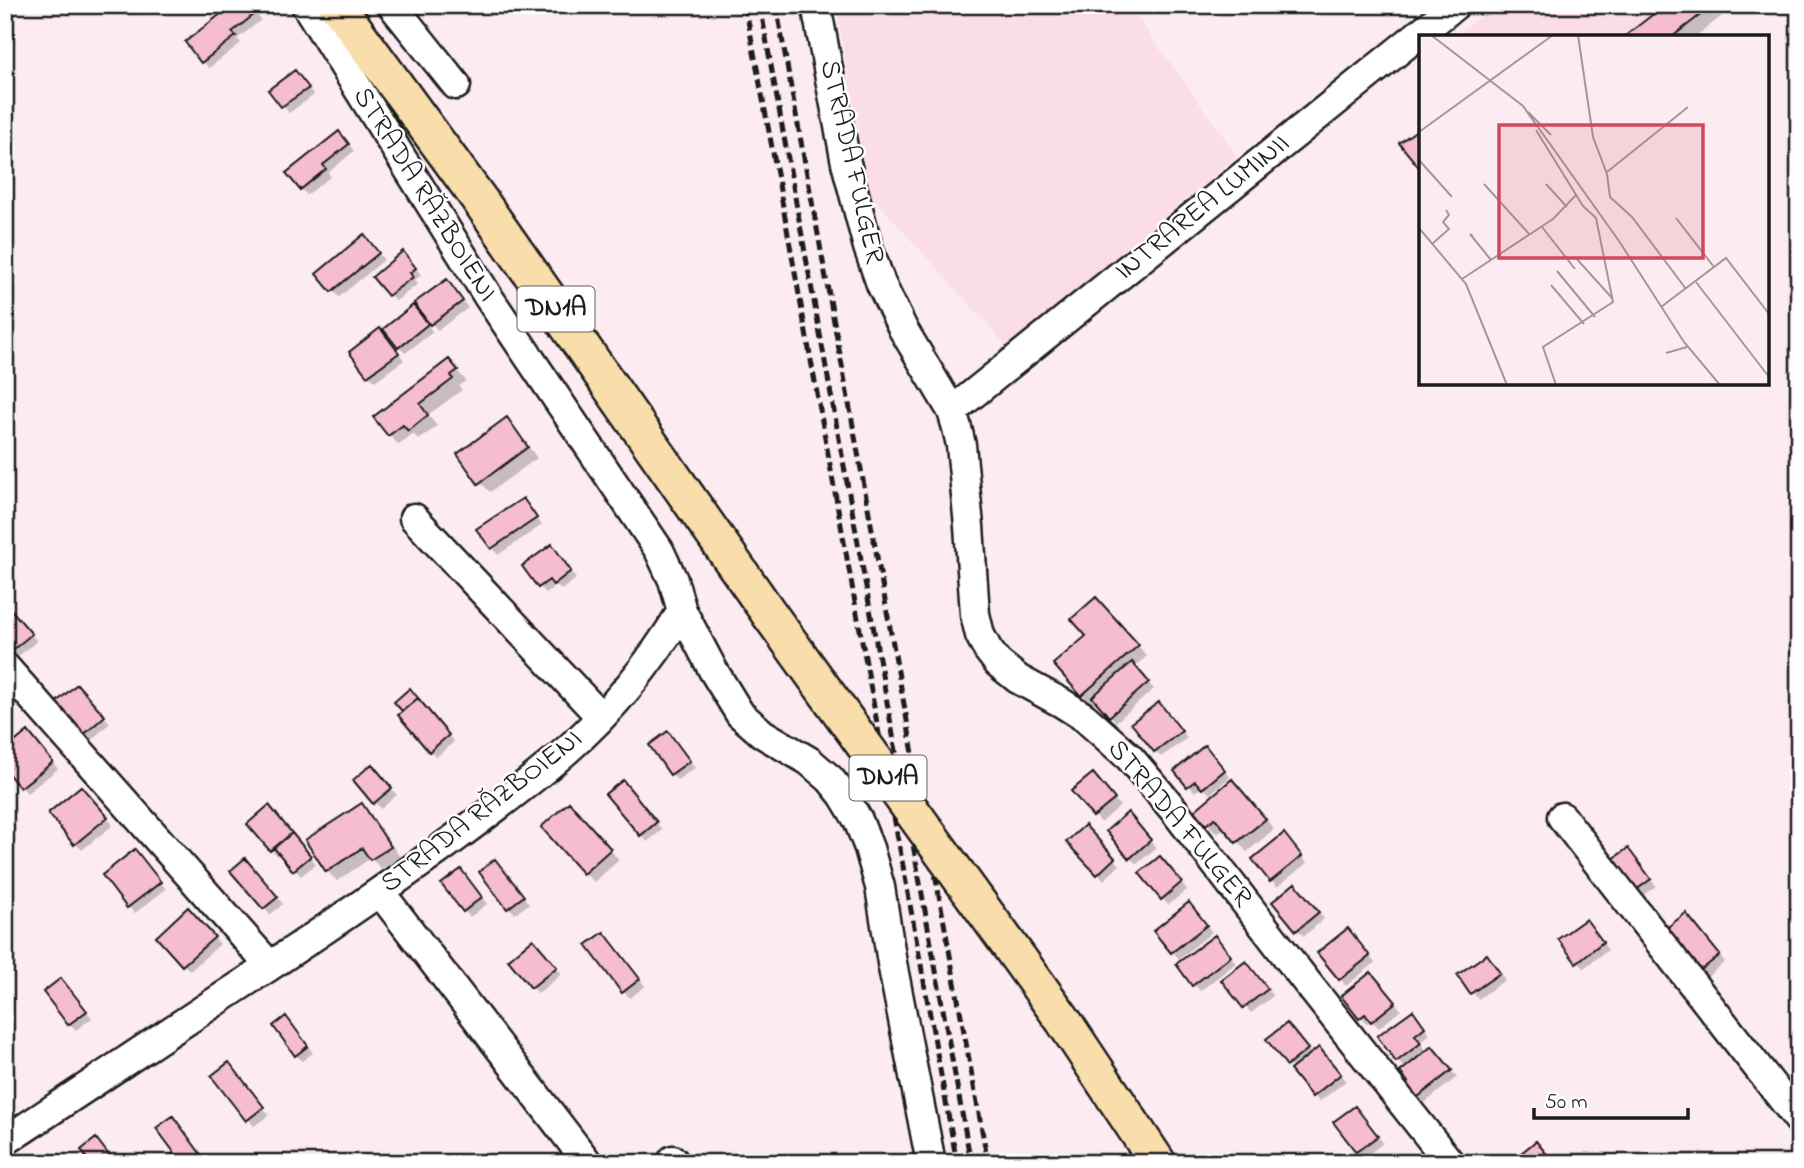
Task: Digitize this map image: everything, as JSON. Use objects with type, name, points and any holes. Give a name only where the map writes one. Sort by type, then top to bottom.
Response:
[{"type":"main road","name":"DN1A","points":[[337,5],[481,202],[770,615],[1063,1020],[1158,1163]]},
{"type":"street","name":"STRADA RĂZBOIENI","points":[[5,1141],[308,942],[519,790],[569,749],[601,717],[661,646],[682,611],[673,580],[659,551],[489,298],[306,5]]},
{"type":"street","points":[[392,5],[456,85]]},
{"type":"street","name":"STRADA FULGER","points":[[816,5],[846,163],[868,247],[881,284],[902,329],[952,411],[961,445],[975,614],[980,635],[988,650],[998,663],[1018,679],[1084,717],[1129,757],[1174,810],[1305,981],[1450,1163]]},
{"type":"street","name":"INTRAREA LUMINII","points":[[952,411],[1455,5]]},
{"type":"street","points":[[414,518],[601,717]]},
{"type":"street","points":[[682,611],[740,714],[763,734],[809,761],[830,779],[858,820],[880,887],[931,1163]]},
{"type":"street","points":[[5,667],[270,966]]},
{"type":"street","points":[[1562,817],[1799,1120]]},
{"type":"street","points":[[380,892],[588,1163]]},
{"type":"shaded area","points":[[836,5],[1128,5],[1234,151],[1235,158],[1008,347],[869,193]]},
{"type":"shaded area","points":[[1497,5],[1715,5],[1675,35],[1456,35]]},
{"type":"building","points":[[232,5],[250,5],[256,13],[232,32],[236,36],[201,63],[185,42]]},
{"type":"building","points":[[1665,5],[1713,5],[1675,35],[1626,35]]},
{"type":"building","points":[[295,70],[309,88],[281,107],[268,90]]},
{"type":"building","points":[[1419,128],[1419,168],[1399,143]]},
{"type":"building","points":[[339,131],[349,144],[323,165],[326,169],[300,190],[286,173]]},
{"type":"building","points":[[364,234],[379,253],[331,292],[316,274]]},
{"type":"building","points":[[403,251],[416,268],[410,273],[413,277],[388,296],[372,277]]},
{"type":"building","points":[[447,279],[463,301],[430,325],[414,303]]},
{"type":"building","points":[[413,305],[428,324],[398,348],[383,329]]},
{"type":"building","points":[[380,328],[399,353],[367,376],[349,352]]},
{"type":"building","points":[[449,359],[458,370],[451,375],[453,379],[420,404],[428,415],[408,431],[403,425],[388,436],[373,417]]},
{"type":"building","points":[[507,417],[528,447],[478,484],[457,454]]},
{"type":"building","points":[[523,498],[537,518],[491,549],[476,529]]},
{"type":"building","points":[[552,544],[571,571],[553,585],[549,580],[538,588],[522,566]]},
{"type":"building","points":[[1096,597],[1139,645],[1081,696],[1053,664],[1086,636],[1071,619]]},
{"type":"building","points":[[7,605],[32,634],[9,653],[5,649]]},
{"type":"building","points":[[1132,662],[1149,682],[1109,717],[1092,697]]},
{"type":"building","points":[[77,684],[105,716],[80,738],[52,706]]},
{"type":"building","points":[[410,688],[418,698],[402,711],[394,702]]},
{"type":"building","points":[[418,698],[449,735],[429,752],[398,715]]},
{"type":"building","points":[[1159,702],[1182,731],[1154,752],[1131,723]]},
{"type":"building","points":[[28,731],[53,762],[20,788],[5,770],[5,750]]},
{"type":"building","points":[[668,731],[690,761],[670,775],[649,745]]},
{"type":"building","points":[[1205,745],[1225,770],[1202,789],[1195,781],[1187,787],[1174,771]]},
{"type":"building","points":[[372,764],[392,788],[373,804],[353,780]]},
{"type":"building","points":[[1093,773],[1115,799],[1093,817],[1071,791]]},
{"type":"building","points":[[1232,779],[1266,819],[1236,843],[1215,818],[1206,825],[1194,811]]},
{"type":"building","points":[[623,780],[657,822],[640,836],[605,794]]},
{"type":"building","points":[[81,786],[108,817],[74,845],[48,813]]},
{"type":"building","points":[[569,802],[611,849],[583,874],[541,827]]},
{"type":"building","points":[[362,803],[391,847],[370,860],[362,848],[326,872],[305,840]]},
{"type":"building","points":[[269,805],[292,833],[270,851],[247,824]]},
{"type":"building","points":[[1128,812],[1151,840],[1129,859],[1106,831]]},
{"type":"building","points":[[1085,825],[1115,858],[1097,875],[1066,842]]},
{"type":"building","points":[[292,833],[311,856],[293,871],[274,848]]},
{"type":"building","points":[[1284,833],[1302,856],[1270,882],[1252,859]]},
{"type":"building","points":[[1628,848],[1651,879],[1632,893],[1609,862]]},
{"type":"building","points":[[135,849],[161,882],[127,908],[102,875]]},
{"type":"building","points":[[1160,856],[1182,882],[1161,900],[1139,873]]},
{"type":"building","points":[[245,858],[278,897],[263,909],[230,871]]},
{"type":"building","points":[[495,859],[524,896],[507,909],[479,872]]},
{"type":"building","points":[[461,869],[482,897],[463,912],[441,884]]},
{"type":"building","points":[[1295,883],[1319,912],[1296,931],[1272,902]]},
{"type":"building","points":[[1189,902],[1207,925],[1171,953],[1153,931]]},
{"type":"building","points":[[188,907],[215,937],[182,966],[156,937]]},
{"type":"building","points":[[1686,913],[1720,955],[1692,977],[1664,930]]},
{"type":"building","points":[[1586,919],[1603,942],[1576,963],[1558,939]]},
{"type":"building","points":[[1348,928],[1370,956],[1339,980],[1317,953]]},
{"type":"building","points":[[604,932],[640,979],[622,993],[586,945]]},
{"type":"building","points":[[1215,935],[1231,956],[1192,986],[1176,964]]},
{"type":"building","points":[[533,939],[557,967],[531,988],[508,960]]},
{"type":"building","points":[[1487,954],[1500,973],[1470,994],[1457,975]]},
{"type":"building","points":[[1246,961],[1268,989],[1243,1008],[1221,980]]},
{"type":"building","points":[[1371,972],[1396,1002],[1371,1022],[1365,1014],[1359,1019],[1341,996]]},
{"type":"building","points":[[61,978],[87,1011],[68,1025],[43,992]]},
{"type":"building","points":[[1413,1010],[1425,1027],[1415,1035],[1421,1043],[1396,1062],[1377,1036]]},
{"type":"building","points":[[286,1016],[308,1046],[295,1056],[273,1026]]},
{"type":"building","points":[[1287,1023],[1308,1049],[1287,1066],[1266,1039]]},
{"type":"building","points":[[1432,1046],[1452,1070],[1414,1100],[1403,1086],[1408,1082],[1400,1072]]},
{"type":"building","points":[[1319,1047],[1341,1074],[1312,1097],[1290,1070]]},
{"type":"building","points":[[229,1062],[264,1107],[246,1121],[211,1076]]},
{"type":"building","points":[[1355,1106],[1378,1136],[1356,1152],[1333,1122]]},
{"type":"building","points":[[173,1116],[202,1156],[192,1163],[182,1163],[156,1128]]},
{"type":"building","points":[[96,1138],[115,1163],[90,1163],[81,1150]]},
{"type":"building","points":[[1536,1141],[1554,1163],[1527,1163],[1520,1154]]},
{"type":"building","points":[[174,1153],[182,1163],[169,1163],[166,1159]]},
{"type":"railway","points":[[745,5],[957,1163]]},
{"type":"railway","points":[[760,5],[971,1163]]},
{"type":"railway","points":[[776,5],[988,1163]]}]
